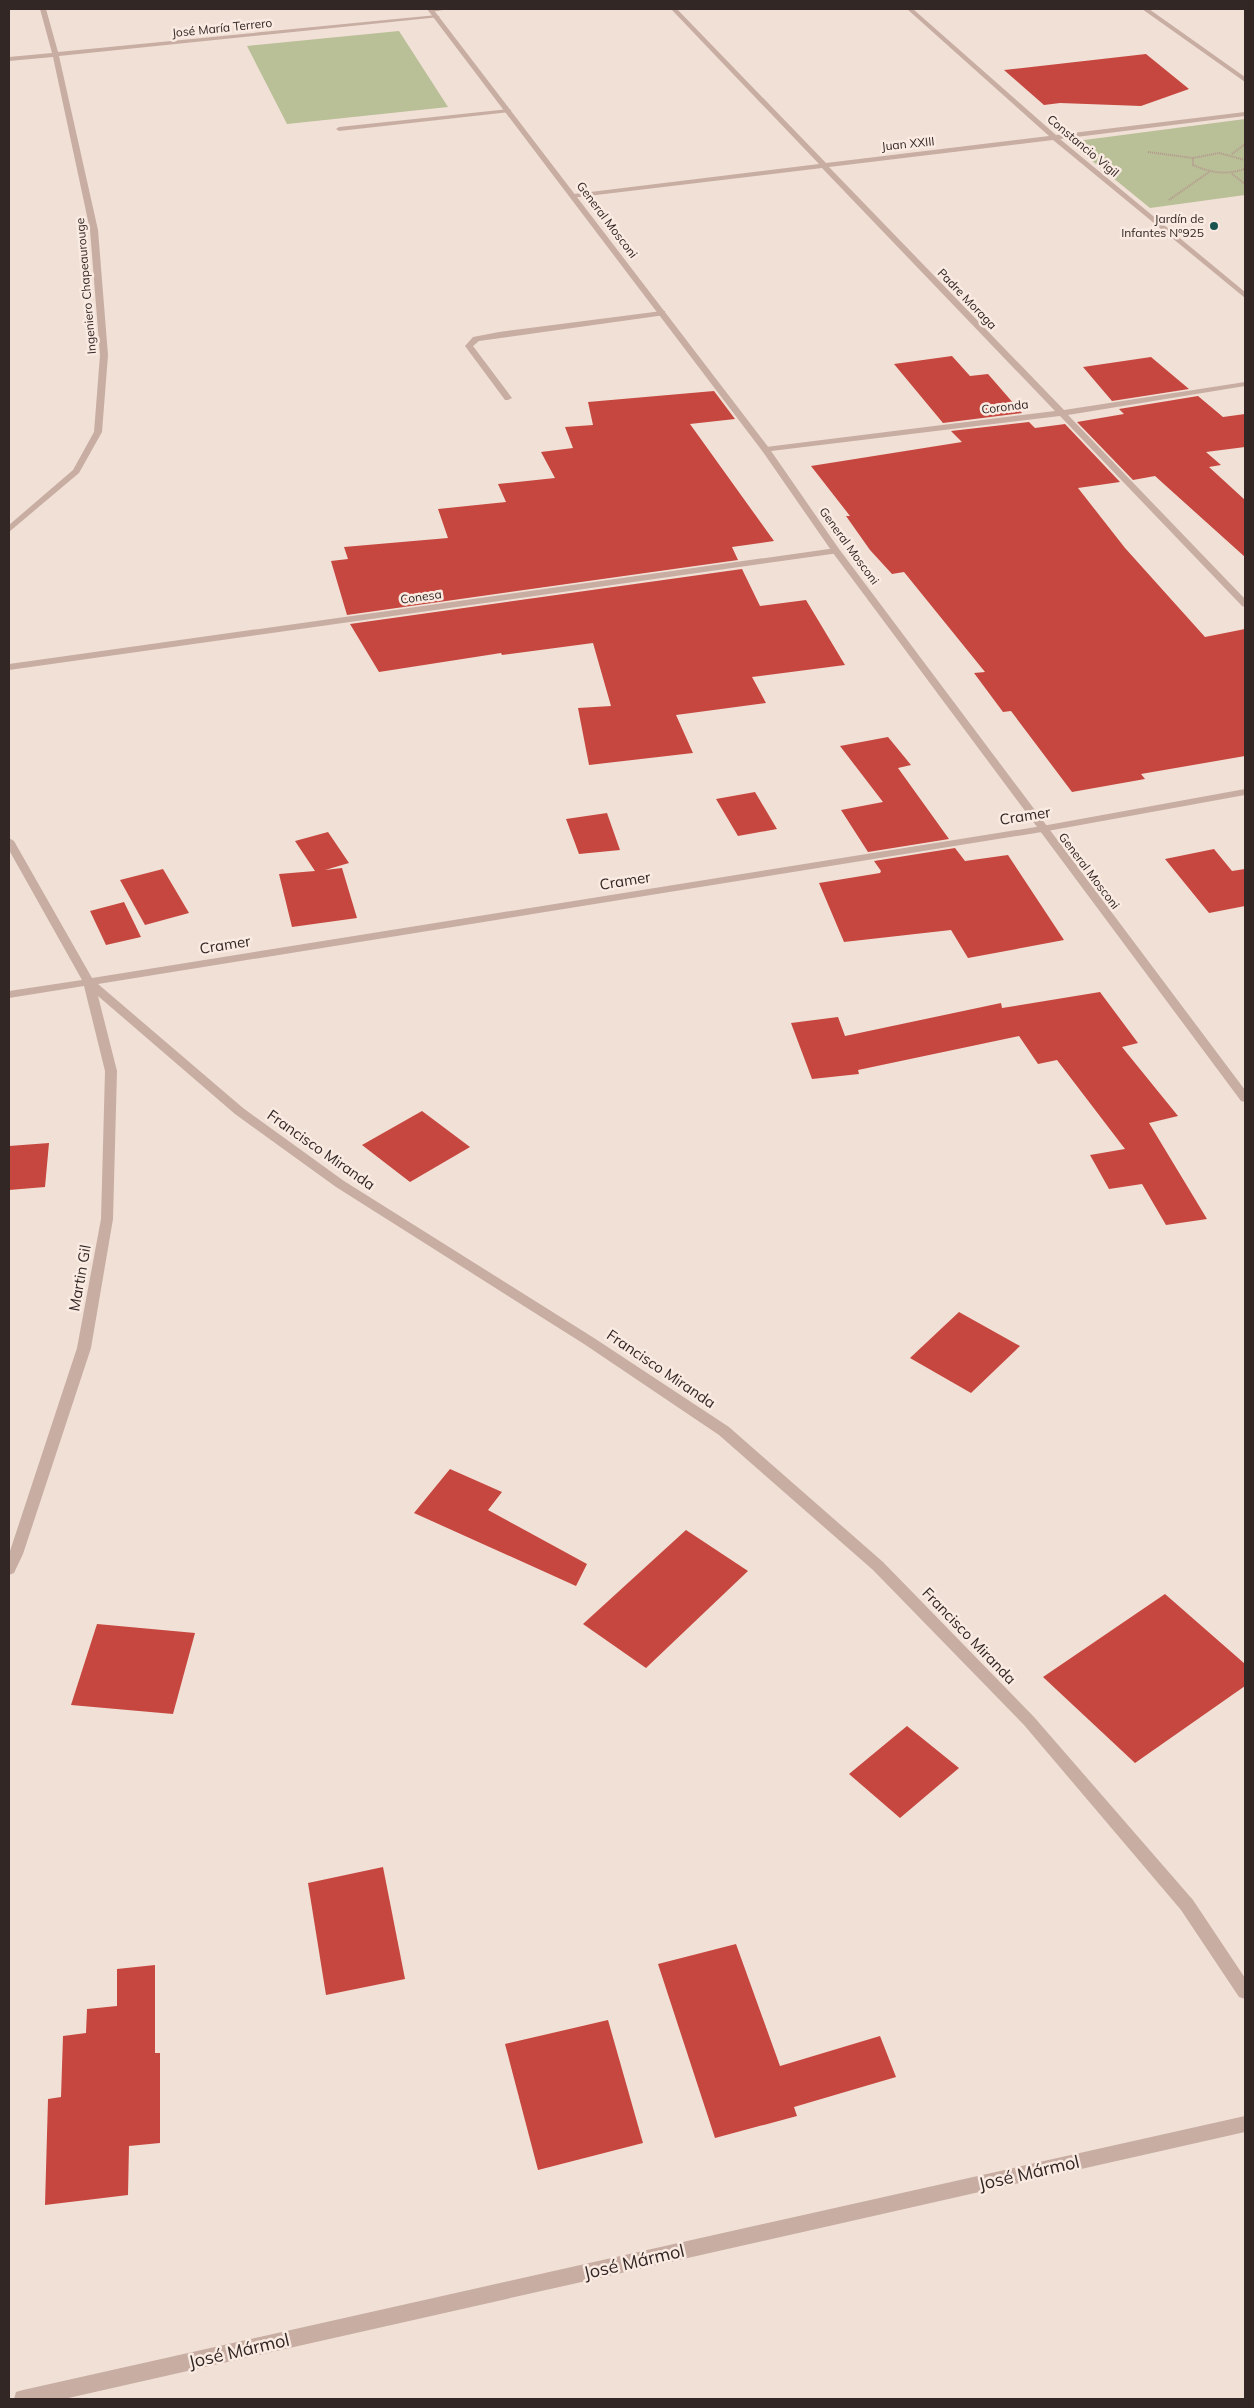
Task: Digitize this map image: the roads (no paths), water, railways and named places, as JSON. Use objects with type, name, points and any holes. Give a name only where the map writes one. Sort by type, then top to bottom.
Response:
[{"type":"street","name":"Ingeniero Chapeaurouge","points":[[9,529],[76,471],[98,432],[104,355],[94,230],[56,56],[43,9]]},
{"type":"street","name":"José María Terrero","points":[[9,60],[446,9]]},
{"type":"street","name":"Padre Moraga","points":[[674,9],[1245,604]]},
{"type":"street","name":"Constancio Vigil","points":[[910,9],[1056,139],[1245,296]]},
{"type":"street","points":[[1145,9],[1245,80]]},
{"type":"street","name":"General Mosconi","points":[[433,12],[766,450],[836,551],[1245,1098]]},
{"type":"street","points":[[339,129],[509,111]]},
{"type":"street","name":"Juan XXIII","points":[[574,196],[822,165],[1056,139],[1245,114]]},
{"type":"street","points":[[508,398],[470,346],[476,339],[499,334],[662,313]]},
{"type":"street","name":"Coronda","points":[[766,450],[1062,413],[1245,384]]},
{"type":"street","name":"Conesa","points":[[9,667],[836,551]]},
{"type":"street","name":"Cramer","points":[[9,995],[1042,829],[1245,792]]},
{"type":"street","name":"Francisco Miranda","points":[[9,841],[89,982],[239,1112],[340,1184],[589,1341],[724,1431],[878,1566],[1029,1721],[1187,1905],[1245,1992]]},
{"type":"street","name":"Martin Gil","points":[[9,1569],[16,1554],[84,1348],[107,1219],[111,1071],[89,982]]},
{"type":"street","name":"José Mármol","points":[[23,2399],[1245,2124]]},
{"type":"place","name":"Jardín de Infantes Nº925","points":[[1214,226]]}]
